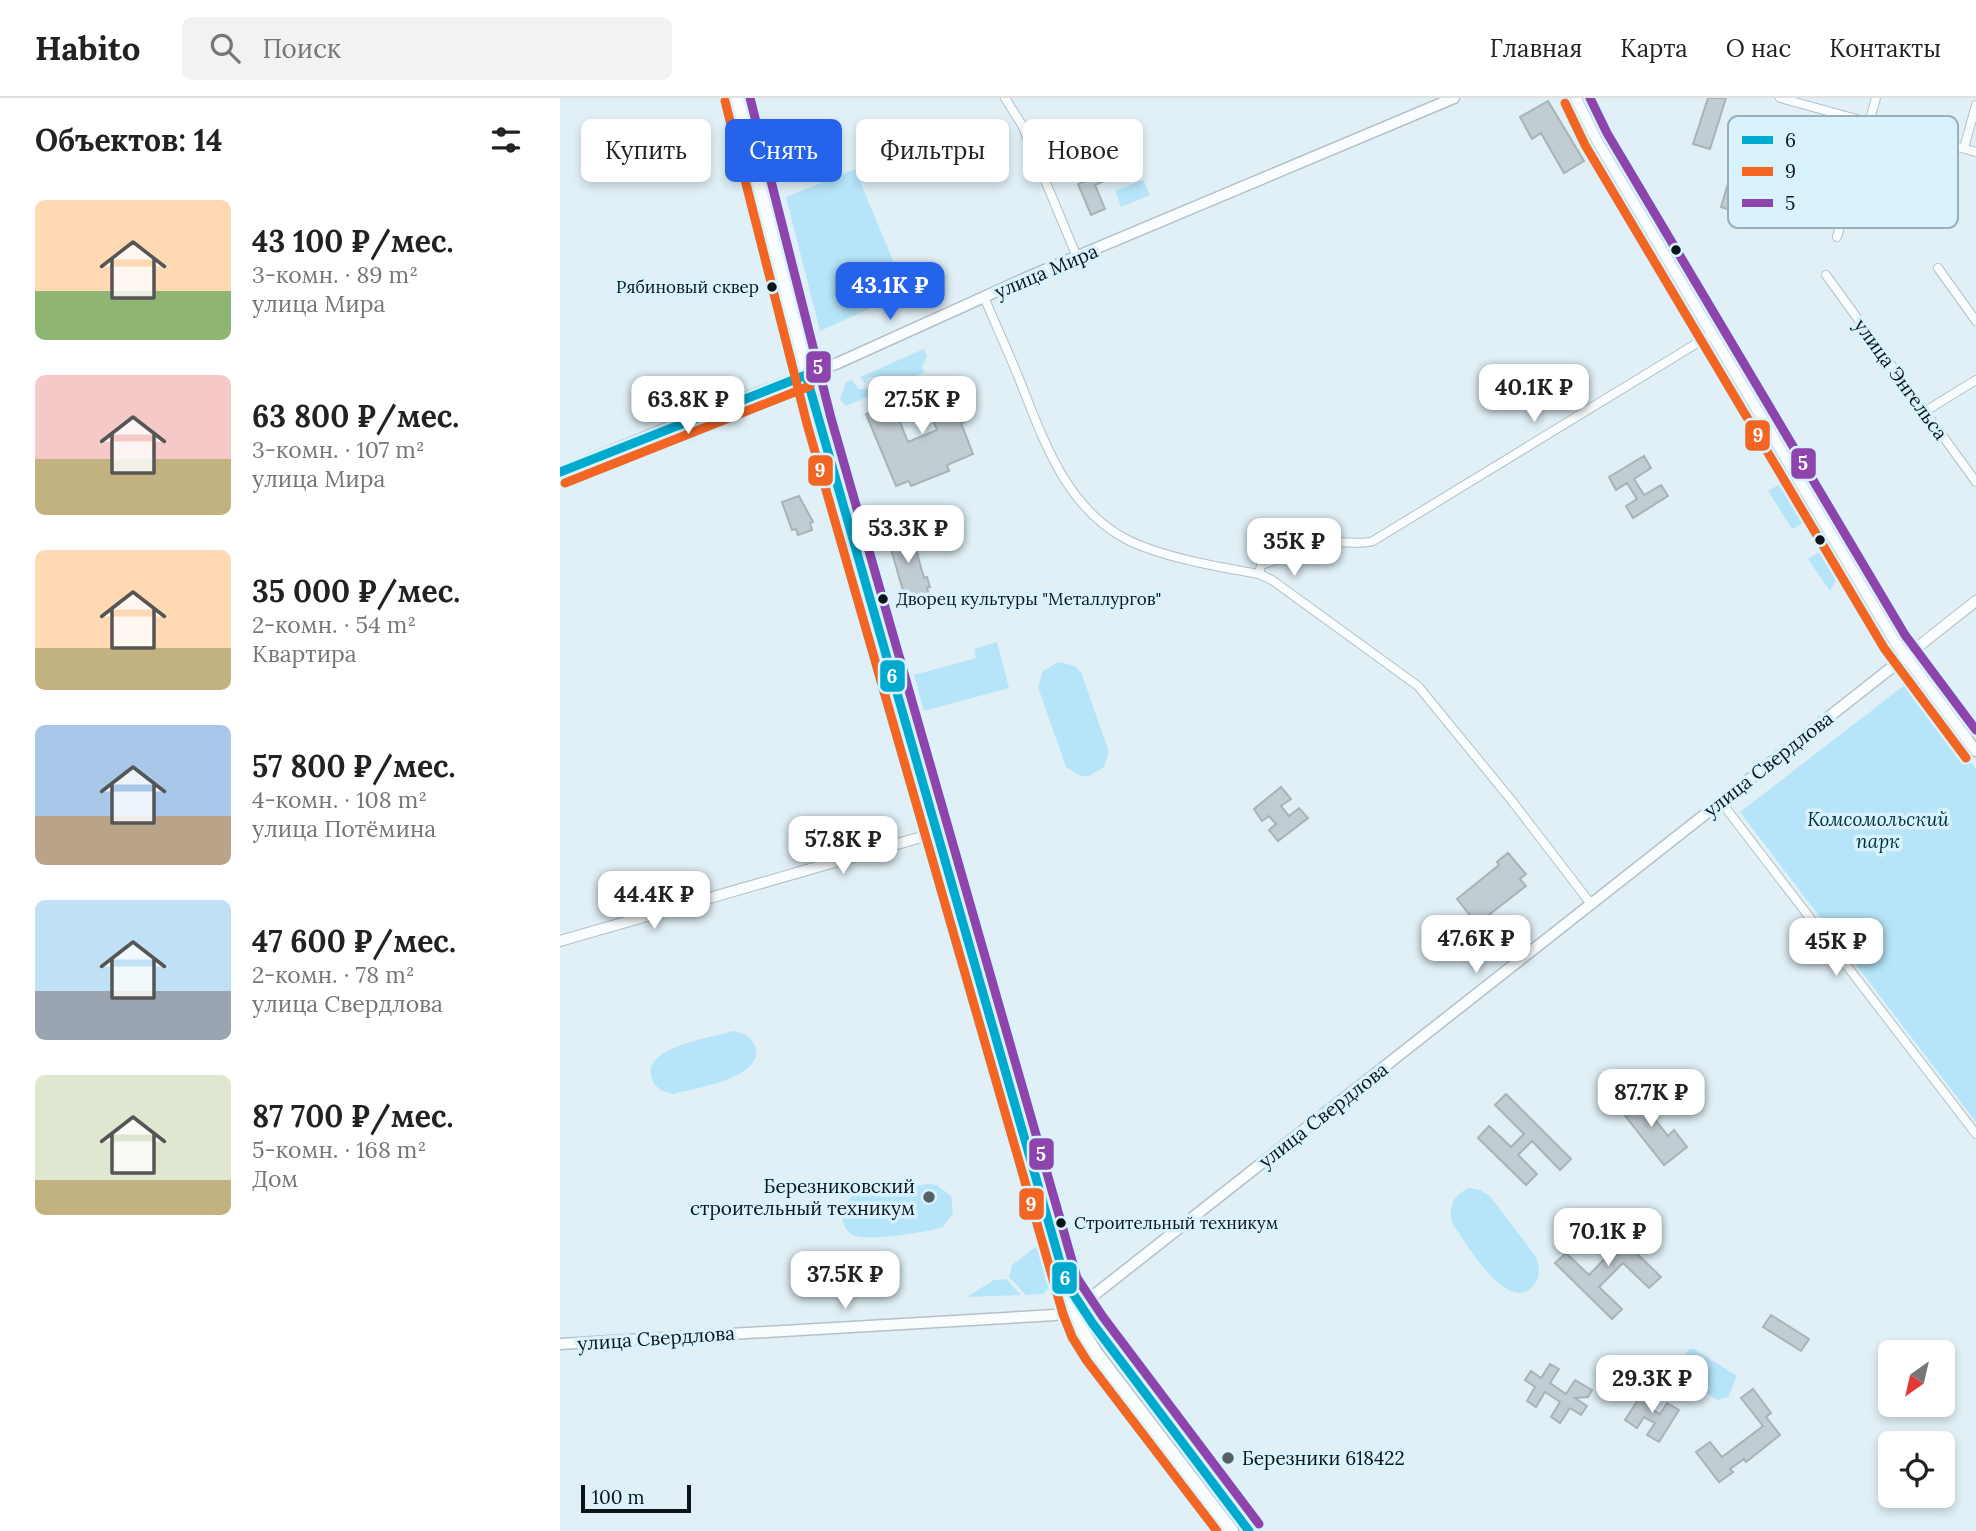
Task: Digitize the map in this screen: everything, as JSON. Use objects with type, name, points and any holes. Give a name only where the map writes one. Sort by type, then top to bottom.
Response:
[{"type":"main road","points":[[737,98],[806,375],[1066,1283],[1078,1308],[1249,1531]]},
{"type":"main road","name":"улица Мира","points":[[560,472],[706,412],[806,375],[1454,98]]},
{"type":"main road","points":[[1576,98],[1597,139],[1905,657],[1976,751]]},
{"type":"main road","name":"улица Свердлова","points":[[560,1344],[1055,1315],[1078,1308],[1905,657]]},
{"type":"main road","points":[[1078,1308],[1083,1332],[1097,1354],[1232,1531]]},
{"type":"street","points":[[1004,98],[1022,125],[1077,257]]},
{"type":"street","points":[[1780,98],[1848,116]]},
{"type":"street","points":[[1872,116],[1876,98]]},
{"type":"street","points":[[1964,148],[1976,105]]},
{"type":"street","points":[[1958,146],[1976,152]]},
{"type":"street","points":[[1837,237],[1840,228]]},
{"type":"street","points":[[1938,268],[1976,321]]},
{"type":"street","name":"улица Энгельса","points":[[1826,275],[1976,482]]},
{"type":"street","points":[[984,297],[1049,450],[1062,476],[1093,516],[1125,539],[1142,546],[1259,574],[1321,614],[1418,686],[1512,801],[1591,904]]},
{"type":"street","points":[[1259,574],[1261,565],[1325,544],[1336,541],[1362,545],[1373,541],[1712,334]]},
{"type":"street","points":[[1924,412],[1976,380]]},
{"type":"street","name":"улица Свердлова","points":[[1905,657],[1976,601]]},
{"type":"street","points":[[1721,802],[1976,1134]]},
{"type":"street","points":[[560,942],[939,832]]},
{"type":"green space","name":"Рябиновый сквер","points":[[855,169],[856,182],[860,182],[906,292],[820,331],[786,197],[823,182],[842,182],[842,174]]},
{"type":"green space","points":[[1143,180],[1150,195],[1121,207],[1115,191]]},
{"type":"green space","points":[[924,349],[927,357],[922,366],[924,373],[883,389],[876,377],[869,377],[865,383],[860,377]]},
{"type":"green space","points":[[852,380],[859,389],[870,389],[874,394],[846,406],[840,400],[846,382]]},
{"type":"green space","points":[[1786,481],[1805,522],[1792,529],[1768,491]]},
{"type":"green space","points":[[1823,550],[1839,575],[1830,591],[1808,559]]},
{"type":"green space","points":[[997,642],[1009,688],[924,711],[914,675],[976,658],[974,649]]},
{"type":"green space","points":[[1058,662],[1075,666],[1081,672],[1109,752],[1104,767],[1089,776],[1081,776],[1066,767],[1038,687],[1043,671]]},
{"type":"green space","name":"Комсомольский парк","points":[[1910,681],[1976,769],[1976,1122],[1740,812]]},
{"type":"green space","points":[[733,1031],[746,1035],[755,1046],[756,1057],[740,1074],[712,1085],[673,1094],[655,1085],[651,1068],[656,1059],[680,1046]]},
{"type":"green space","points":[[937,1185],[951,1196],[953,1213],[943,1227],[882,1237],[858,1236],[848,1232],[842,1209],[853,1195]]},
{"type":"green space","points":[[1469,1188],[1490,1196],[1536,1257],[1539,1272],[1532,1287],[1521,1292],[1510,1291],[1499,1283],[1476,1258],[1452,1223],[1453,1202]]},
{"type":"green space","points":[[1038,1245],[1047,1276],[1044,1279],[1050,1287],[1043,1294],[1026,1295],[1009,1277],[1012,1265]]},
{"type":"green space","points":[[1006,1279],[1021,1295],[967,1297],[994,1280]]},
{"type":"green space","points":[[1689,1349],[1694,1349],[1737,1376],[1728,1397],[1718,1400],[1678,1376],[1676,1367]]},
{"type":"building","points":[[1708,98],[1726,98],[1710,149],[1693,144]]},
{"type":"building","points":[[1548,101],[1584,161],[1564,173],[1541,133],[1532,139],[1520,117]]},
{"type":"building","points":[[1102,182],[1095,185],[1105,209],[1091,215],[1078,184]]},
{"type":"building","points":[[1728,184],[1728,209],[1721,207]]},
{"type":"building","points":[[948,380],[965,422],[961,423],[973,454],[947,465],[949,471],[911,486],[909,481],[896,486],[866,414],[892,403],[895,410],[923,398],[921,391]],"holes":[[[929,410],[937,430],[908,442],[900,422]]]},
{"type":"building","points":[[1644,456],[1651,468],[1634,479],[1644,495],[1661,485],[1668,496],[1633,518],[1626,506],[1637,499],[1627,483],[1616,490],[1609,477]]},
{"type":"building","points":[[799,496],[813,522],[810,523],[812,530],[798,535],[796,529],[792,530],[782,502]]},
{"type":"building","points":[[908,521],[924,578],[927,577],[930,587],[927,588],[931,601],[908,608],[885,528]]},
{"type":"building","points":[[1281,787],[1291,799],[1281,806],[1289,816],[1299,808],[1308,818],[1278,841],[1269,830],[1276,824],[1269,816],[1262,821],[1254,809]]},
{"type":"building","points":[[1508,853],[1526,874],[1520,879],[1526,886],[1477,924],[1457,899],[1499,865],[1497,862]]},
{"type":"building","points":[[1631,1090],[1668,1136],[1674,1130],[1687,1147],[1664,1165],[1615,1103]]},
{"type":"building","points":[[1506,1094],[1571,1159],[1560,1170],[1532,1141],[1518,1155],[1537,1174],[1526,1185],[1478,1138],[1489,1126],[1511,1147],[1524,1134],[1495,1105]]},
{"type":"building","points":[[1598,1216],[1661,1277],[1649,1288],[1623,1263],[1599,1287],[1622,1309],[1612,1319],[1555,1263],[1566,1253],[1589,1275],[1612,1251],[1587,1227]]},
{"type":"building","points":[[1771,1315],[1809,1339],[1801,1351],[1763,1327]]},
{"type":"building","points":[[1550,1364],[1559,1369],[1550,1383],[1566,1394],[1575,1380],[1592,1390],[1588,1397],[1575,1398],[1587,1406],[1581,1415],[1570,1408],[1560,1423],[1551,1417],[1560,1402],[1545,1392],[1536,1407],[1527,1401],[1535,1387],[1525,1380],[1531,1371],[1541,1378]]},
{"type":"building","points":[[1645,1389],[1657,1396],[1650,1408],[1660,1414],[1667,1403],[1679,1410],[1659,1442],[1647,1435],[1655,1423],[1644,1417],[1637,1428],[1625,1420]]},
{"type":"building","points":[[1753,1389],[1771,1413],[1766,1417],[1780,1435],[1746,1462],[1744,1459],[1730,1469],[1733,1472],[1719,1482],[1696,1452],[1710,1442],[1722,1457],[1763,1426],[1741,1398]]},
{"type":"transit line","name":"5","points":[[750,98],[831,418],[1077,1278],[1103,1317],[1259,1524]]},
{"type":"transit line","name":"5","points":[[1590,98],[1607,133],[1905,635],[1976,730]]},
{"type":"transit line","name":"9","points":[[725,101],[807,424],[1063,1314],[1072,1337],[1087,1361],[1217,1531]]},
{"type":"transit line","name":"9","points":[[1565,103],[1585,145],[1884,648],[1966,758]]},
{"type":"transit line","name":"6","points":[[806,375],[1066,1283],[1093,1324],[1249,1531]]},
{"type":"transit line","name":"6","points":[[560,472],[806,375]]},
{"type":"transit line","name":"9","points":[[565,483],[810,386]]},
{"type":"place","name":"Рябиновый сквер","points":[[772,287]]},
{"type":"place","name":"Дворец культуры \"Металлургов\"","points":[[883,599]]},
{"type":"place","name":"Березниковский строительный техникум","points":[[929,1197]]},
{"type":"place","name":"Строительный техникум","points":[[1061,1223]]},
{"type":"place","name":"Березники 618422","points":[[1228,1458]]}]
